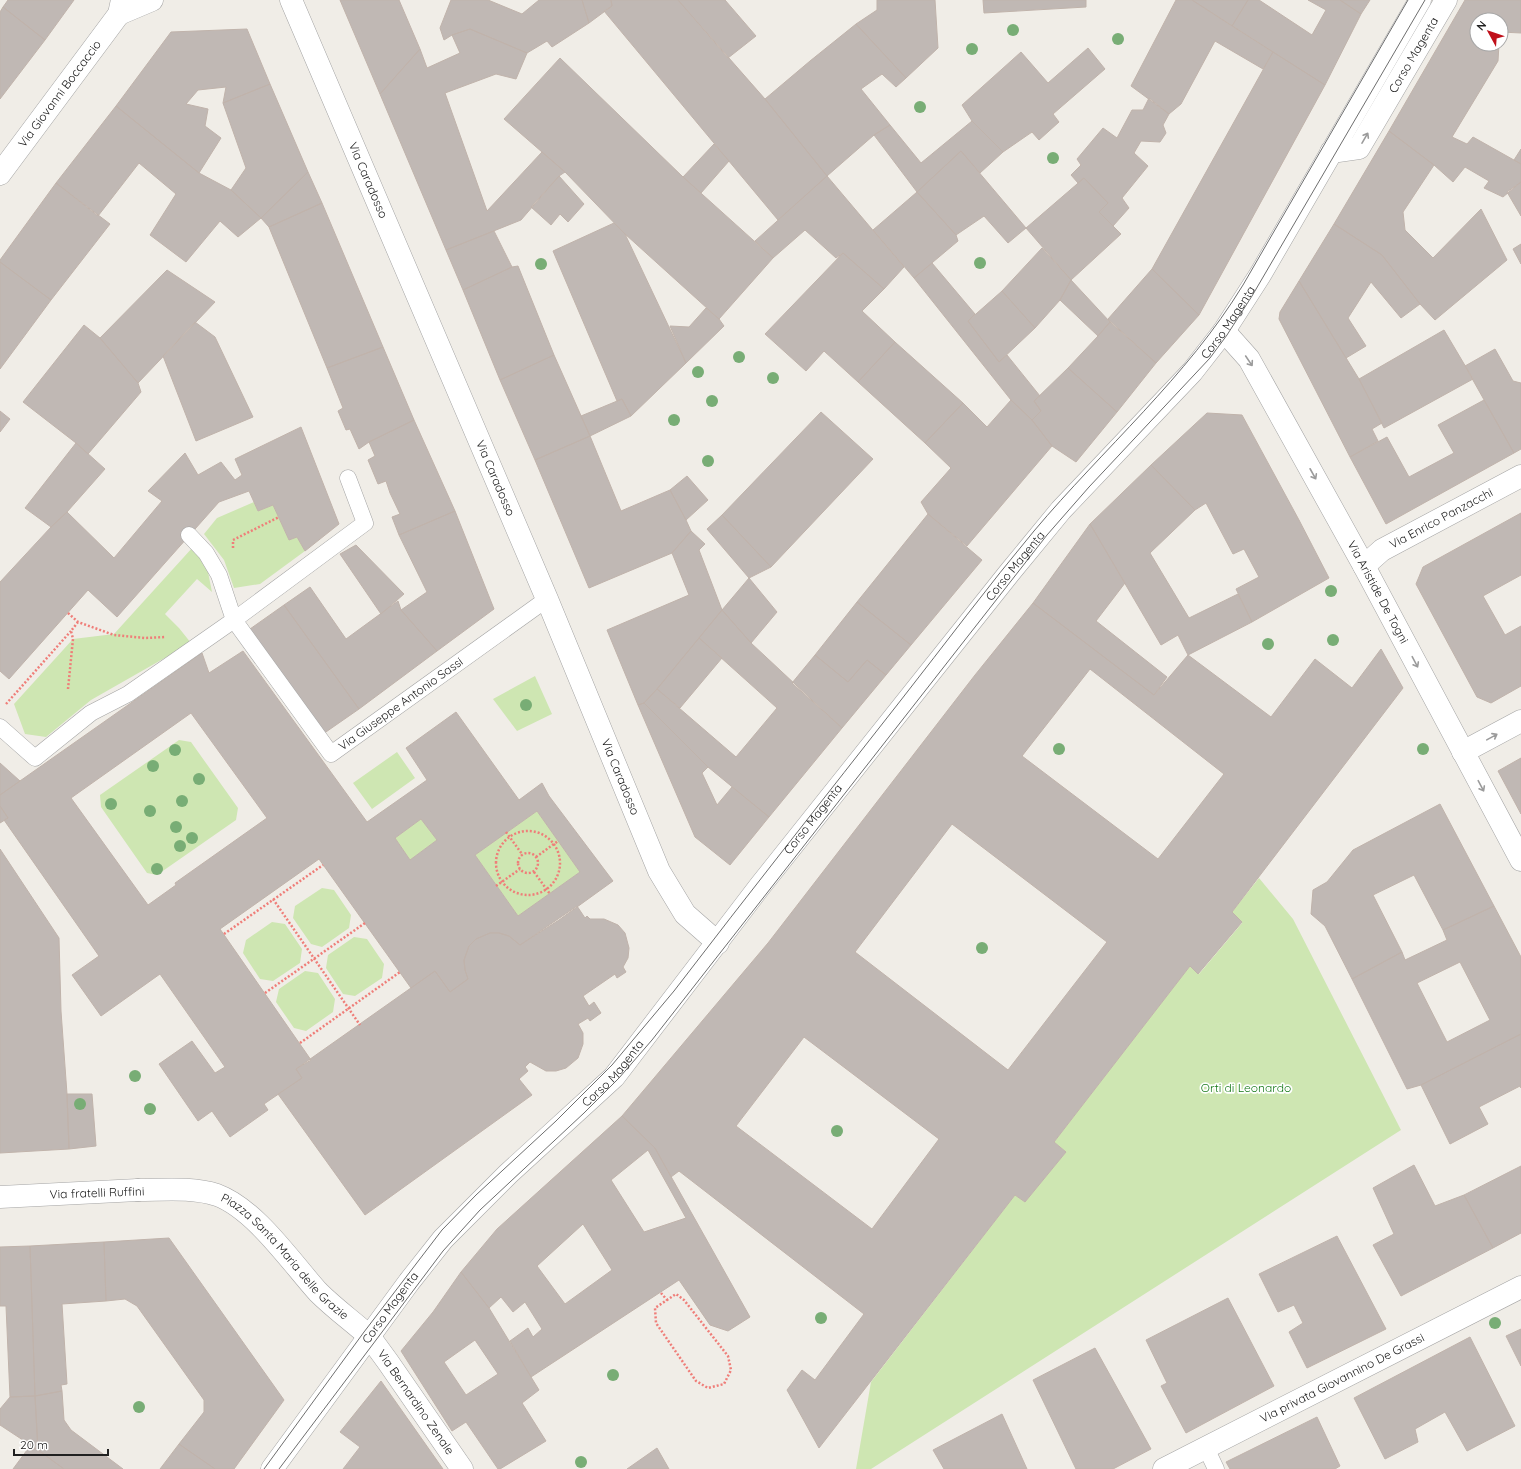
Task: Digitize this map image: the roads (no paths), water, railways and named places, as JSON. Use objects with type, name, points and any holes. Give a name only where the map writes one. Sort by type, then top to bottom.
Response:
[{"type":"street","name":"Via Giovanni Boccaccio","points":[[0,174],[121,7],[152,0]]},
{"type":"street","name":"Via Caradosso","points":[[291,0],[547,599],[659,871],[685,914],[718,943]]},
{"type":"street","name":"Corso Magenta","points":[[272,1469],[368,1336],[426,1260],[461,1219],[614,1077],[718,943],[760,886],[1038,537],[1108,460],[1192,372],[1224,331],[1260,275],[1420,0]]},
{"type":"street","name":"Corso Magenta","points":[[1331,152],[1359,148],[1446,0]]},
{"type":"street","name":"Via Aristide De Togni","points":[[1224,331],[1249,359],[1364,566],[1521,860]]},
{"type":"street","name":"Via Enrico Panzacchi","points":[[1364,566],[1382,550],[1521,476]]},
{"type":"street","points":[[1463,752],[1521,721]]},
{"type":"street","name":"Via fratelli Ruffini","points":[[0,1197],[138,1190],[194,1190]]},
{"type":"street","name":"Piazza Santa Maria delle Grazie","points":[[194,1190],[218,1196],[231,1202],[245,1212],[258,1224],[319,1292],[336,1309],[368,1336]]},
{"type":"street","name":"Via privata Giovannino De Grassi","points":[[1164,1469],[1521,1287]]},
{"type":"street","name":"Via Bernardino Zenale","points":[[368,1336],[388,1362],[462,1469]]},
{"type":"lane","points":[[0,727],[35,758],[91,713],[128,694],[234,620],[365,523],[348,478]]},
{"type":"lane","points":[[189,535],[206,553],[219,575],[234,620]]},
{"type":"lane","name":"Via Giuseppe Antonio Sassi","points":[[234,620],[331,754],[547,599]]},
{"type":"lane","points":[[1206,1448],[1216,1469]]},
{"type":"tram line","points":[[264,1469],[364,1332],[442,1230],[476,1195],[556,1121],[612,1065],[674,991],[983,594],[1034,531],[1170,382],[1221,319],[1243,285],[1408,0]]},
{"type":"tram line","points":[[279,1469],[443,1251],[480,1210],[584,1113],[619,1078],[652,1040],[1047,535],[1089,487],[1210,358],[1252,296],[1425,0]]},
{"type":"park label","name":"Orti di Leonardo","points":[[1246,1088]]}]
